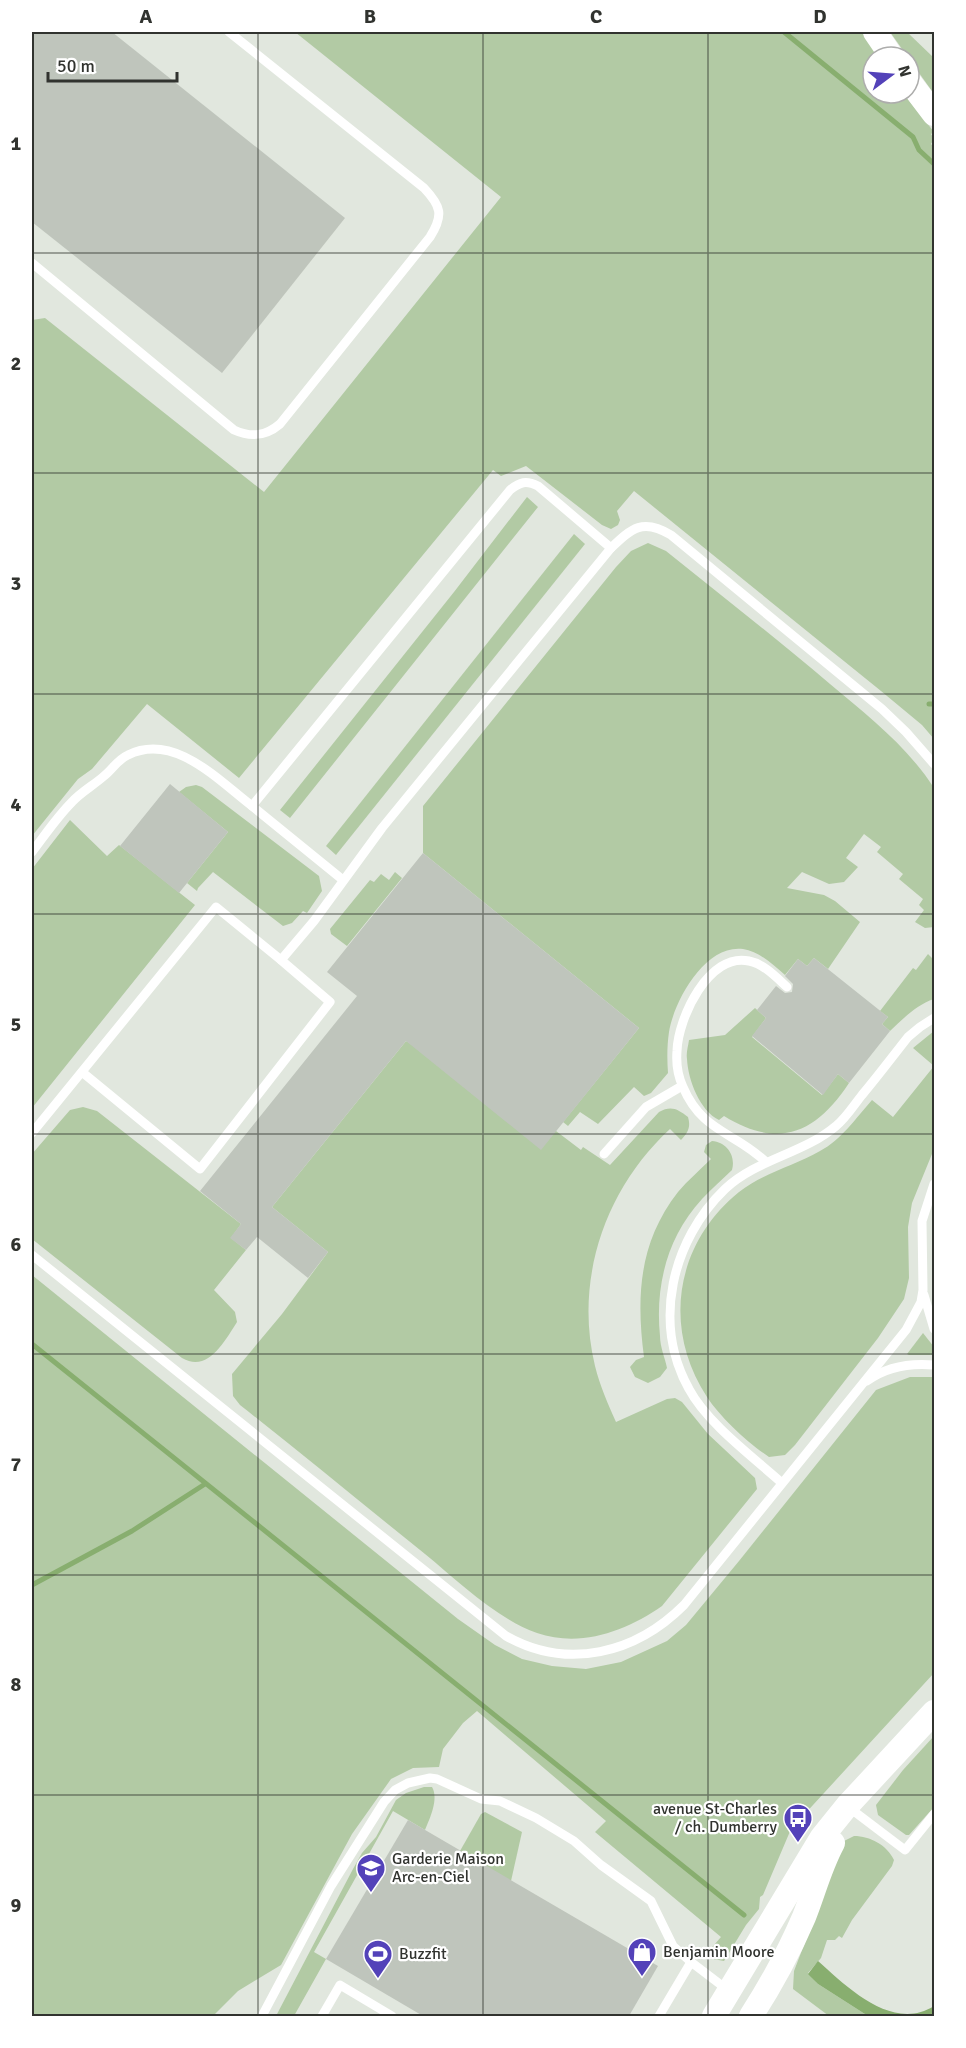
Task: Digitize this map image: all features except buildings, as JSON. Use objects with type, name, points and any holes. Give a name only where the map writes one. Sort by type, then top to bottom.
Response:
[{"type":"street","points":[[875,32],[884,45]]},
{"type":"street","points":[[921,97],[934,114]]},
{"type":"street","points":[[714,2016],[814,1847],[934,1712]]},
{"type":"street","points":[[729,1991],[757,2014],[803,1918],[821,1866],[849,1809]]},
{"type":"lane","points":[[32,266],[234,430],[243,434],[264,434],[280,424],[430,237],[438,224],[440,211],[435,199],[424,188],[229,32]]},
{"type":"lane","points":[[252,806],[510,490],[528,481],[538,486],[611,548]]},
{"type":"lane","points":[[281,960],[314,921],[382,828],[611,548],[634,528],[648,525],[671,535],[882,709],[934,764]]},
{"type":"lane","points":[[32,852],[73,800],[105,776],[116,763],[142,750],[170,751],[185,757],[252,806],[343,880]]},
{"type":"lane","points":[[32,1133],[216,907],[330,1002],[201,1169],[82,1072]]},
{"type":"lane","points":[[766,1162],[755,1151],[708,1123],[695,1111],[682,1086],[677,1068],[676,1050],[688,1010],[696,995],[721,965],[739,960],[750,961],[761,965],[787,987]]},
{"type":"lane","points":[[782,1483],[731,1437],[689,1390],[675,1354],[670,1300],[674,1274],[682,1250],[706,1210],[726,1189],[747,1172],[802,1146],[837,1126],[908,1037],[934,1018]]},
{"type":"lane","points":[[604,1154],[646,1107],[682,1086]]},
{"type":"lane","points":[[32,1256],[506,1636],[534,1649],[567,1655],[589,1654],[614,1648],[654,1631],[684,1605],[916,1314],[923,1290],[922,1221],[934,1184]]},
{"type":"lane","points":[[923,1290],[934,1299]]},
{"type":"lane","points":[[923,1290],[934,1329]]},
{"type":"lane","points":[[860,1386],[885,1371],[901,1367],[934,1365]]},
{"type":"lane","points":[[262,2016],[331,1886],[384,1802],[395,1790],[420,1779],[437,1779],[482,1798],[500,1801],[536,1818],[574,1841],[601,1865],[651,1901],[673,1946],[729,1991]]},
{"type":"lane","points":[[849,1809],[905,1850],[934,1814]]},
{"type":"lane","points":[[659,2016],[691,1962]]},
{"type":"lane","points":[[322,2016],[340,1986],[392,2016]]},
{"type":"shaded area","points":[[295,32],[862,32],[870,45],[861,45],[861,105],[913,105],[934,132],[931,134],[934,139],[931,144],[934,147],[934,739],[922,725],[881,691],[634,491],[617,511],[620,520],[618,525],[611,529],[602,525],[526,466],[501,476],[493,470],[239,778],[147,704],[92,769],[78,779],[32,836],[32,320],[45,318],[264,492],[501,197]]},
{"type":"shaded area","points":[[890,32],[907,32],[920,45],[899,45]]},
{"type":"shaded area","points":[[921,45],[934,58],[934,94],[921,76]]},
{"type":"shaded area","points":[[527,497],[538,507],[290,818],[280,810]]},
{"type":"shaded area","points":[[574,534],[585,544],[336,855],[326,846]]},
{"type":"shaded area","points":[[648,543],[666,551],[810,667],[886,732],[923,773],[934,788],[934,927],[925,928],[915,922],[924,910],[919,905],[923,899],[899,879],[903,874],[877,852],[881,847],[864,834],[846,858],[858,867],[844,882],[829,884],[802,872],[787,888],[824,895],[835,901],[860,922],[828,969],[814,958],[807,966],[798,959],[785,975],[766,959],[749,950],[729,950],[716,956],[694,977],[677,1005],[669,1032],[668,1073],[651,1093],[644,1096],[634,1087],[598,1124],[580,1112],[568,1126],[563,1122],[639,1028],[423,853],[423,806],[616,567],[631,551]]},
{"type":"shaded area","points":[[196,785],[202,787],[319,876],[322,891],[307,913],[303,911],[292,923],[283,926],[213,872],[197,891],[187,883],[228,832],[179,792],[186,787]]},
{"type":"shaded area","points":[[70,820],[107,856],[119,845],[195,905],[32,1108],[32,869]]},
{"type":"shaded area","points":[[395,872],[402,878],[347,946],[331,934],[330,929],[370,880],[374,882],[381,874],[389,880]]},
{"type":"shaded area","points":[[928,954],[934,960],[934,999],[916,1008],[890,1031],[882,1024],[888,1017],[880,1011],[913,968],[916,970]]},
{"type":"shaded area","points":[[755,1008],[766,1018],[752,1037],[822,1095],[838,1074],[849,1083],[823,1114],[795,1131],[779,1134],[762,1132],[724,1116],[719,1120],[706,1110],[693,1085],[687,1057],[689,1040],[725,1035]]},
{"type":"shaded area","points":[[934,1031],[934,1066],[913,1048]]},
{"type":"shaded area","points":[[406,1041],[556,1131],[581,1150],[583,1147],[610,1165],[659,1112],[674,1109],[688,1117],[688,1130],[681,1140],[670,1129],[647,1153],[628,1179],[612,1208],[600,1238],[592,1269],[589,1301],[590,1334],[595,1366],[616,1422],[667,1399],[675,1398],[682,1402],[708,1434],[755,1478],[757,1489],[662,1606],[618,1629],[586,1638],[570,1639],[537,1633],[507,1619],[464,1587],[240,1405],[233,1396],[232,1374],[282,1314],[328,1252],[272,1207]]},
{"type":"shaded area","points":[[934,1066],[934,1149],[912,1203],[908,1227],[909,1278],[904,1299],[878,1338],[795,1445],[785,1455],[769,1457],[719,1413],[693,1371],[684,1343],[680,1316],[682,1288],[689,1262],[701,1236],[717,1213],[739,1192],[748,1185],[828,1146],[848,1128],[872,1100],[893,1117]]},
{"type":"shaded area","points":[[83,1107],[97,1111],[241,1224],[231,1238],[246,1250],[214,1290],[235,1312],[237,1322],[221,1346],[200,1362],[191,1362],[182,1358],[32,1239],[32,1154],[70,1110]]},
{"type":"shaded area","points":[[712,1141],[722,1144],[729,1151],[733,1160],[732,1170],[705,1195],[690,1214],[672,1246],[662,1281],[659,1317],[660,1340],[667,1368],[660,1377],[648,1383],[635,1377],[630,1367],[636,1360],[644,1357],[640,1313],[643,1270],[648,1250],[655,1230],[678,1192],[711,1159],[704,1152],[706,1145]]},
{"type":"shaded area","points":[[32,1275],[458,1619],[495,1645],[522,1659],[552,1666],[586,1669],[621,1662],[667,1641],[686,1625],[876,1390],[910,1377],[934,1377],[934,1673],[791,1829],[763,1895],[760,1897],[759,1909],[746,1925],[724,1961],[713,1959],[707,1953],[721,1937],[595,1832],[606,1821],[477,1711],[463,1723],[443,1749],[439,1767],[413,1768],[391,1779],[352,1834],[281,1965],[238,1991],[213,2016],[32,2016]]},
{"type":"shaded area","points":[[923,1333],[934,1347],[934,1355],[907,1354]]},
{"type":"shaded area","points":[[934,1736],[934,1807],[909,1835],[906,1835],[878,1815],[876,1805],[903,1770]]},
{"type":"shaded area","points":[[432,1787],[435,1797],[425,1830],[393,1811],[314,1952],[326,1959],[294,2016],[276,2016],[353,1869],[362,1853],[376,1837],[396,1800],[406,1793]]},
{"type":"shaded area","points":[[485,1812],[522,1832],[511,1881],[460,1851],[481,1814]]},
{"type":"shaded area","points":[[854,1836],[877,1842],[894,1860],[842,1938],[839,1936],[835,1940],[827,1940],[821,1958],[808,1973],[818,1984],[868,2016],[829,2016],[793,1989],[794,1971],[844,1841]]},
{"type":"shaded area","points":[[818,1961],[857,1994],[872,2003],[903,2014],[918,2013],[934,2006],[934,2016],[868,2016],[818,1984],[808,1974]]},
{"type":"waterway","points":[[784,32],[913,137],[919,150],[934,164]]},
{"type":"waterway","points":[[929,704],[934,704]]},
{"type":"waterway","points":[[32,1344],[744,1915]]},
{"type":"waterway","points":[[32,1585],[132,1531],[205,1484]]},
{"type":"place","name":"avenue St-Charles / ch. Dumberry","points":[[798,1844]]},
{"type":"place","name":"Garderie Maison Arc-en-Ciel","points":[[371,1894]]},
{"type":"place","name":"Benjamin Moore","points":[[642,1978]]},
{"type":"place","name":"Buzzfit","points":[[378,1980]]}]
